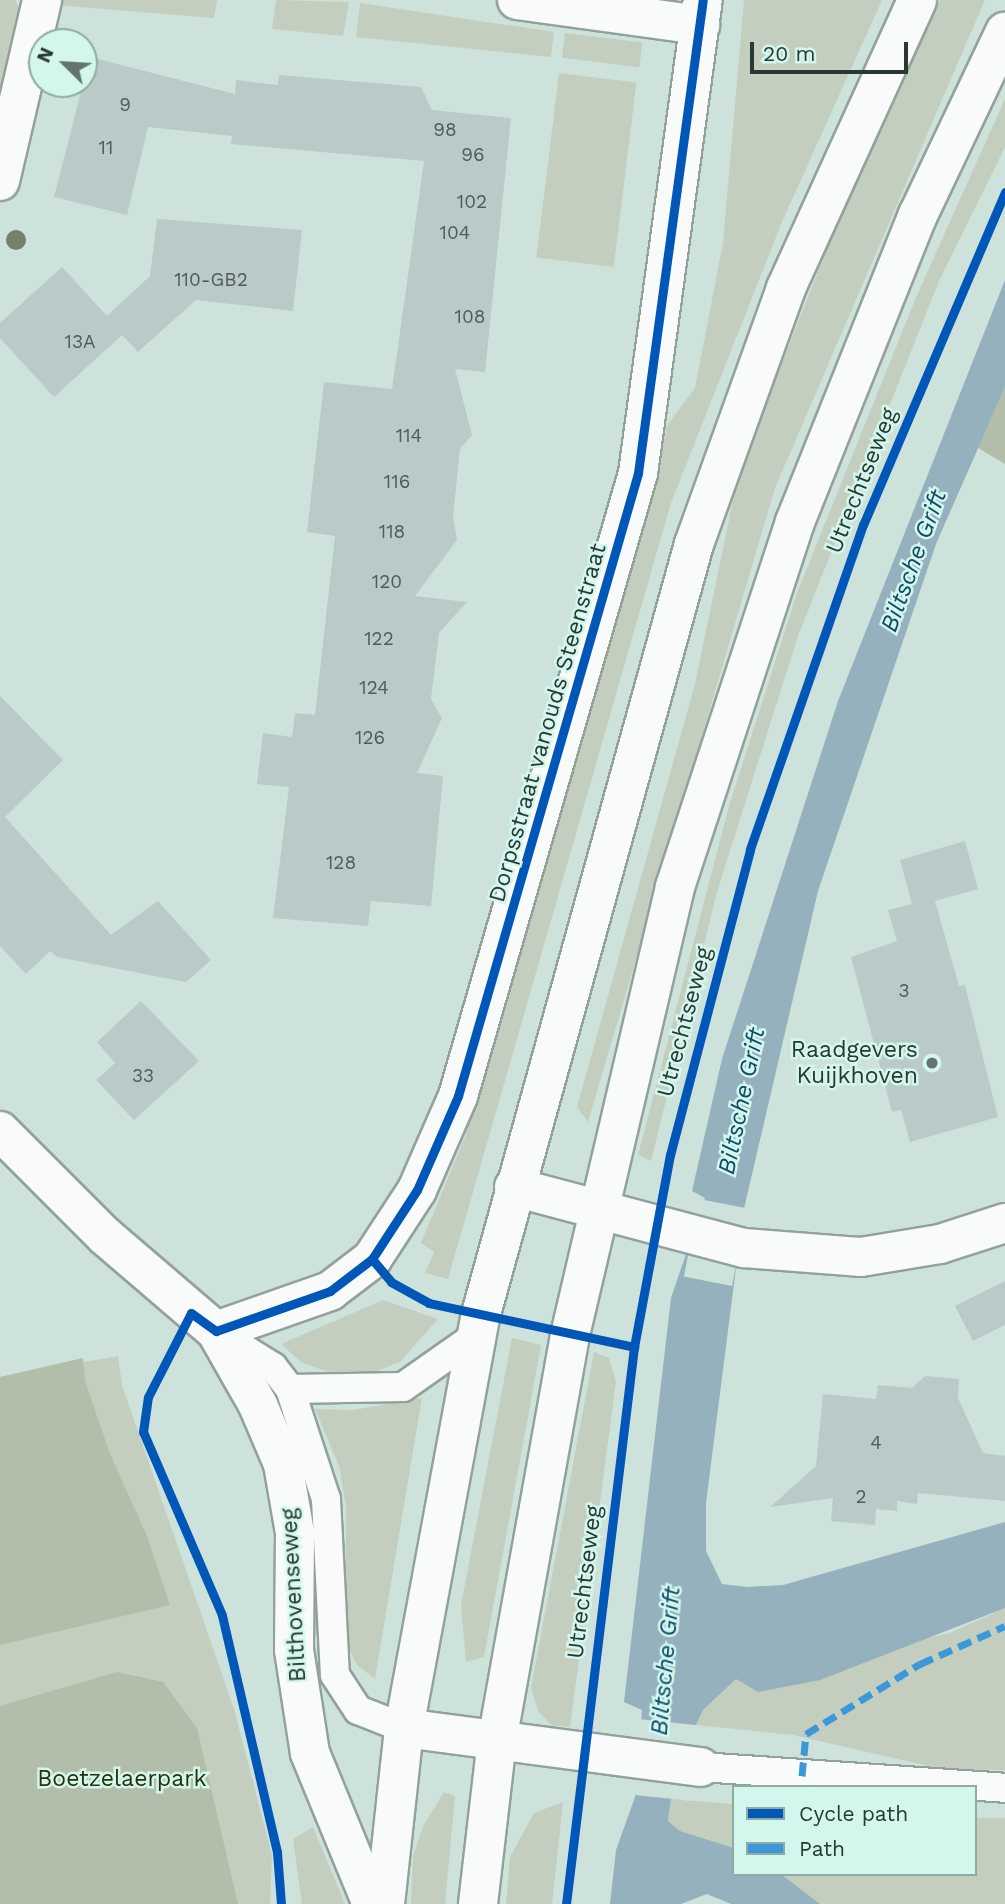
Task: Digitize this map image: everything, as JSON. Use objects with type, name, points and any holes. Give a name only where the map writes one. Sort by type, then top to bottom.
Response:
[{"type":"main road","points":[[0,181],[42,0]]},
{"type":"main road","points":[[517,0],[701,13]]},
{"type":"main road","points":[[385,1904],[404,1728],[477,1335],[514,1187],[706,502],[786,288],[917,0]]},
{"type":"main road","name":"Dorpsstraat vanouds Steenstraat","points":[[216,1331],[330,1291],[372,1259],[416,1190],[458,1096],[638,473],[701,13]]},
{"type":"main road","name":"Utrechtseweg","points":[[478,1904],[497,1741],[570,1335],[675,887],[795,522],[918,215],[1005,32]]},
{"type":"main road","name":"Bilthovenseweg","points":[[0,1132],[105,1236],[216,1331],[258,1405],[283,1464],[295,1533],[294,1650],[310,1753],[372,1904]]},
{"type":"main road","points":[[514,1187],[744,1248],[861,1257],[940,1244],[1005,1223]]},
{"type":"main road","points":[[404,1728],[622,1759],[700,1767]]},
{"type":"lane","name":"Bilthovenseweg","points":[[216,1331],[273,1367],[290,1389],[326,1499],[335,1675],[358,1710],[404,1728]]},
{"type":"lane","points":[[290,1389],[404,1387],[477,1335]]},
{"type":"lane","points":[[700,1767],[974,1785]]},
{"type":"lane","points":[[977,1785],[1005,1787]]},
{"type":"green space","points":[[0,0],[15,0],[21,11],[0,119]]},
{"type":"green space","points":[[58,0],[217,0],[214,18],[55,5]]},
{"type":"green space","points":[[276,0],[349,2],[343,36],[272,29]]},
{"type":"green space","points":[[744,0],[882,0],[782,222],[671,503],[448,1279],[425,1273],[434,1252],[421,1243],[465,1137],[599,684],[668,424],[695,388],[723,243]]},
{"type":"green space","points":[[940,0],[985,0],[775,488],[588,1122],[577,1107],[695,684],[738,476],[840,215]]},
{"type":"green space","points":[[360,3],[554,32],[551,57],[356,37]]},
{"type":"green space","points":[[565,33],[642,43],[639,67],[562,58]]},
{"type":"green space","points":[[559,73],[636,83],[614,267],[536,258]]},
{"type":"green space","points":[[1005,99],[1005,147],[939,281],[798,636],[717,892],[651,1161],[638,1155],[729,806],[797,593],[917,295]]},
{"type":"green space","points":[[1005,387],[1005,464],[978,448]]},
{"type":"green space","points":[[383,1300],[438,1319],[400,1362],[369,1374],[328,1372],[301,1362],[281,1344]]},
{"type":"green space","points":[[512,1338],[541,1345],[484,1657],[466,1662],[461,1605]]},
{"type":"green space","points":[[594,1352],[609,1358],[616,1382],[570,1727],[551,1725],[538,1711],[531,1688]]},
{"type":"green space","name":"Boetzelaerpark","points":[[118,1356],[122,1385],[234,1709],[272,1855],[270,1904],[0,1904],[0,1377]]},
{"type":"green space","points":[[83,1358],[85,1381],[110,1454],[147,1536],[170,1605],[0,1645],[0,1377]]},
{"type":"green space","points":[[422,1398],[375,1679],[357,1665],[346,1644],[346,1507],[339,1466],[315,1409],[353,1410]]},
{"type":"green space","points":[[1005,1608],[1005,1770],[942,1769],[793,1735],[696,1725],[703,1710],[736,1679],[950,1633]]},
{"type":"green space","points":[[117,1672],[163,1682],[197,1728],[238,1904],[0,1904],[0,1706]]},
{"type":"green space","points":[[444,1792],[455,1796],[445,1904],[411,1904],[413,1856],[423,1826]]},
{"type":"green space","points":[[671,1799],[732,1804],[732,1847],[680,1831],[668,1821]]},
{"type":"green space","points":[[563,1802],[552,1904],[506,1904],[510,1857],[534,1813]]},
{"type":"green space","points":[[977,1818],[1005,1818],[1005,1904],[820,1904],[784,1876],[977,1876]]},
{"type":"green space","points":[[313,1827],[345,1904],[302,1904],[293,1839]]},
{"type":"water","name":"Biltsche Grift","points":[[1005,280],[1005,387],[936,544],[818,891],[743,1213],[706,1503],[706,1551],[722,1584],[747,1587],[783,1585],[1005,1522],[1005,1608],[820,1680],[758,1692],[736,1679],[703,1710],[696,1725],[688,1800],[671,1799],[668,1821],[680,1831],[732,1847],[732,1876],[784,1876],[820,1904],[731,1904],[707,1894],[681,1904],[610,1904],[616,1850],[635,1797],[642,1710],[624,1702],[671,1298],[705,1198],[692,1191],[722,1059],[838,701]]},
{"type":"pier","points":[[699,1199],[747,1208],[732,1286],[684,1277]]},
{"type":"pier","points":[[638,1719],[700,1725],[692,1801],[630,1795]]},
{"type":"building","points":[[98,59],[235,94],[236,80],[278,85],[279,75],[421,87],[432,110],[511,118],[485,372],[455,369],[472,435],[460,449],[453,516],[457,540],[415,596],[467,602],[439,633],[431,699],[442,718],[417,773],[443,776],[431,906],[371,901],[368,926],[273,918],[289,787],[257,784],[263,733],[292,737],[295,713],[315,715],[335,536],[307,532],[324,382],[392,389],[424,161],[231,144],[232,136],[148,127],[127,215],[54,197],[79,98],[98,98]]},
{"type":"building","points":[[157,219],[302,230],[293,311],[196,300],[138,352],[122,335],[54,397],[0,338],[0,323],[62,267],[107,316],[150,276]]},
{"type":"building","points":[[0,696],[63,760],[5,817],[111,935],[158,901],[211,960],[186,982],[57,957],[50,951],[26,974],[0,946]]},
{"type":"building","points":[[965,841],[978,889],[935,901],[959,986],[965,985],[998,1117],[910,1142],[901,1110],[892,1112],[851,957],[897,941],[888,910],[912,904],[900,860]]},
{"type":"building","points":[[141,1001],[199,1061],[134,1120],[96,1080],[115,1063],[97,1042]]},
{"type":"building","points":[[1005,1281],[1005,1325],[973,1341],[955,1306]]},
{"type":"building","points":[[925,1376],[959,1379],[958,1398],[983,1453],[1005,1456],[1005,1501],[918,1493],[917,1504],[897,1501],[897,1511],[876,1509],[875,1525],[831,1521],[833,1498],[770,1507],[816,1466],[823,1394],[876,1399],[878,1385],[912,1388]]},
{"type":"marked path","points":[[802,1776],[806,1734],[920,1664],[1005,1626]]},
{"type":"cycle path","points":[[281,1904],[277,1852],[222,1615],[143,1432],[148,1397],[191,1313],[216,1331],[330,1291],[372,1259],[417,1190],[458,1096],[638,473],[703,0]]},
{"type":"cycle path","points":[[566,1904],[634,1347],[670,1155],[750,849],[863,525],[1005,192]]},
{"type":"cycle path","points":[[372,1259],[391,1282],[429,1303],[634,1347]]},
{"type":"place","name":"Raadgevers Kuijkhoven","points":[[932,1063]]}]
